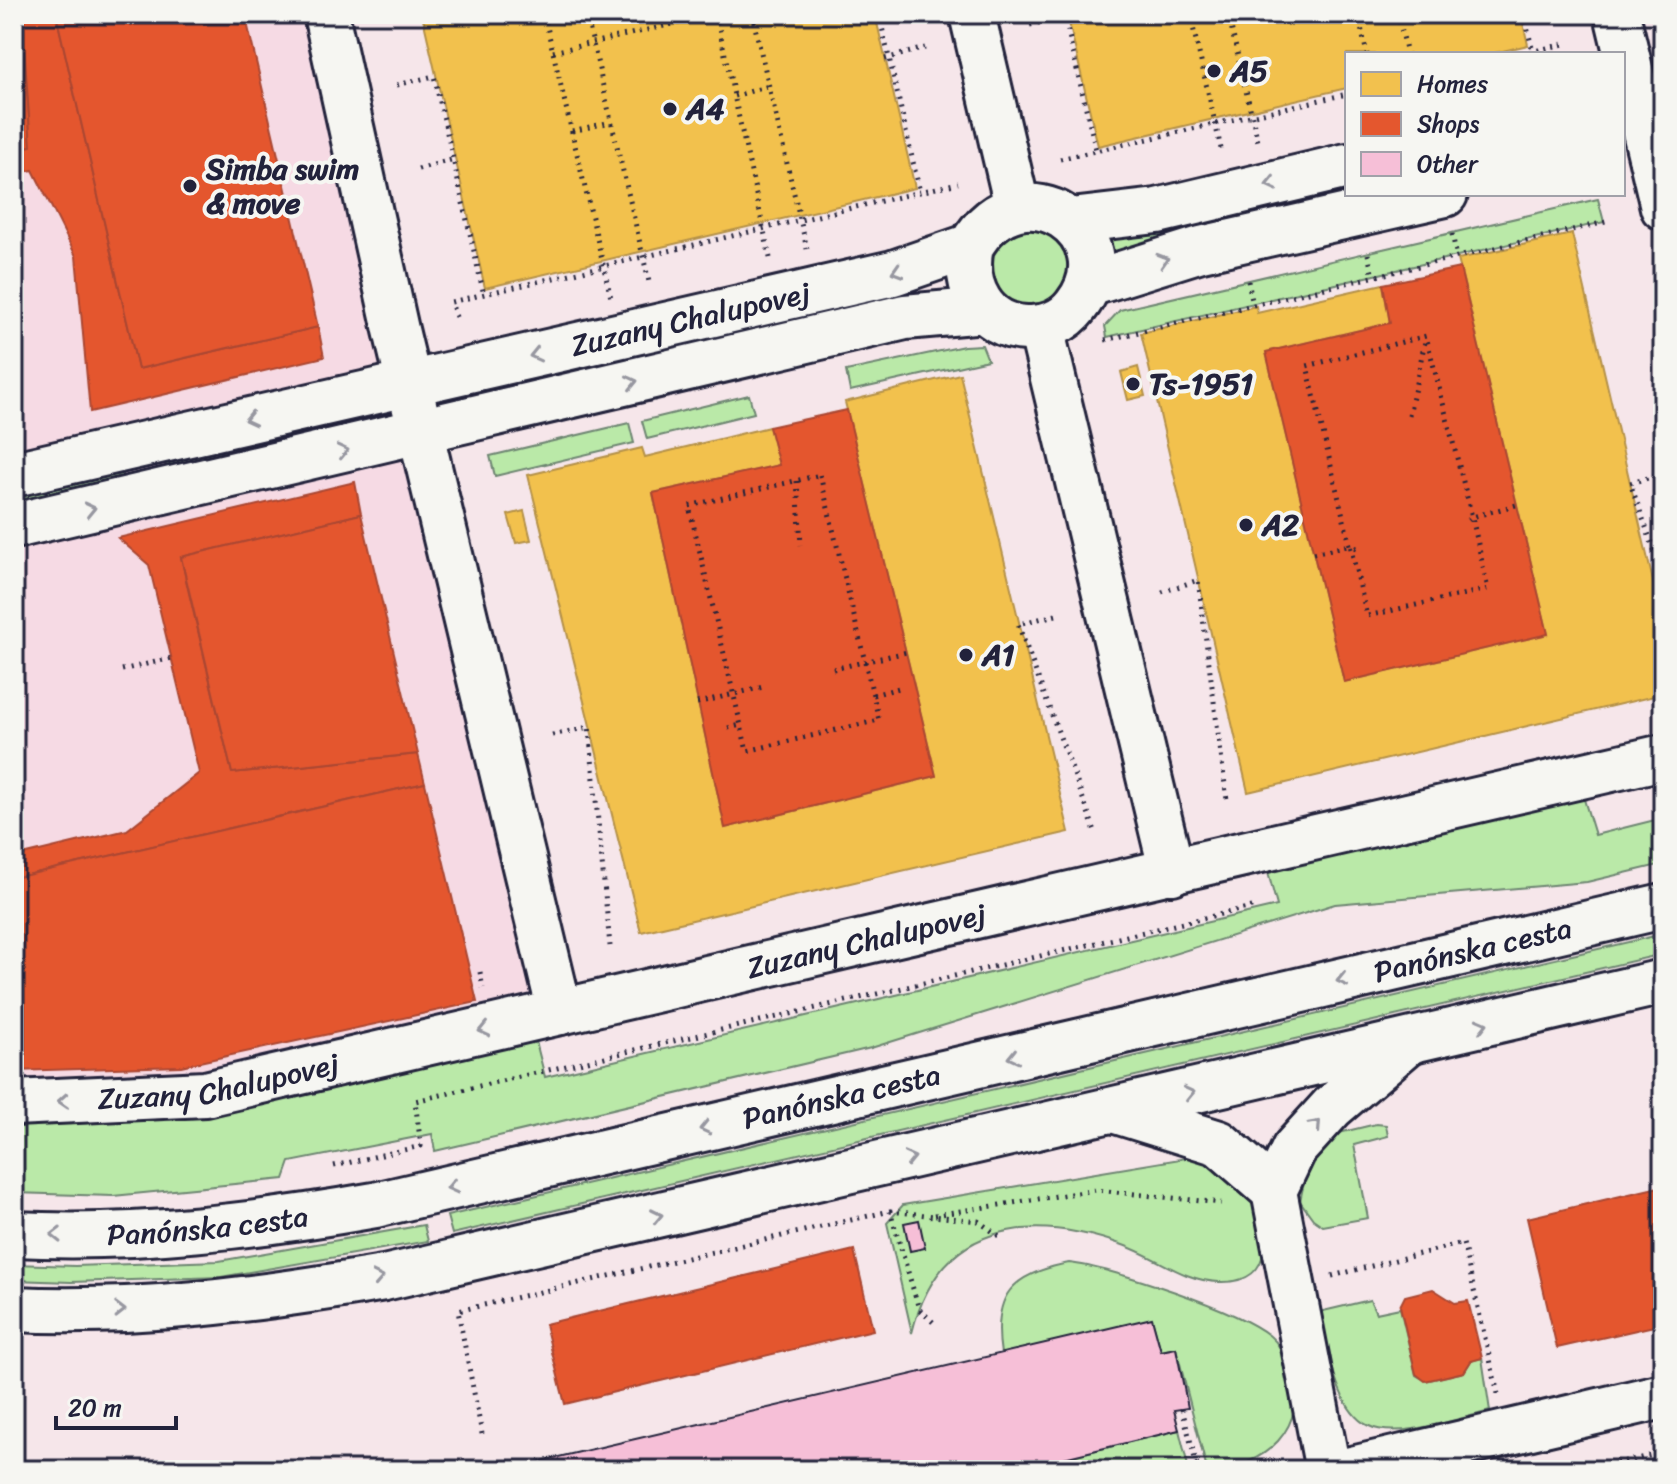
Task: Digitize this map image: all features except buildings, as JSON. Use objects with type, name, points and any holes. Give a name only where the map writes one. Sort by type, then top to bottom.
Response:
[{"type":"street","points":[[326,14],[420,432],[560,1012]]},
{"type":"street","points":[[971,246],[969,280],[985,310],[1011,326],[1041,328],[1071,312],[1089,284],[1090,261],[1085,240],[1071,221],[1045,208],[1017,206],[972,14]]},
{"type":"street","points":[[1617,14],[1641,98],[1645,149],[1663,207]]},
{"type":"street","points":[[1071,221],[1157,211],[1345,166]]},
{"type":"street","name":"Zuzany Chalupovej","points":[[14,474],[893,273],[971,246],[989,221],[1017,206]]},
{"type":"street","points":[[1089,284],[1201,249],[1448,210]]},
{"type":"street","name":"Zuzany Chalupovej","points":[[14,526],[905,317],[985,310]]},
{"type":"street","points":[[1041,328],[1172,872]]},
{"type":"street","name":"Zuzany Chalupovej","points":[[14,1103],[205,1094],[1663,757]]},
{"type":"street","name":"Panónska cesta","points":[[14,1234],[117,1235],[201,1230],[375,1205],[1663,906]]},
{"type":"street","points":[[14,1309],[91,1311],[186,1306],[255,1300],[384,1278],[1663,982]]},
{"type":"street","points":[[1328,1470],[1276,1200],[1294,1149],[1332,1107],[1407,1043]]},
{"type":"street","points":[[1113,1110],[1219,1143],[1276,1200]]},
{"type":"street","points":[[1348,1470],[1663,1396]]},
{"type":"path","points":[[544,14],[612,302]]},
{"type":"path","points":[[586,14],[651,294]]},
{"type":"path","points":[[553,52],[716,14],[772,266]]},
{"type":"path","points":[[752,14],[809,258]]},
{"type":"path","points":[[879,14],[920,192]]},
{"type":"path","points":[[1190,14],[1223,158]]},
{"type":"path","points":[[1228,14],[1260,150]]},
{"type":"path","points":[[1358,14],[1367,52]]},
{"type":"path","points":[[1398,14],[1407,52]]},
{"type":"path","points":[[1524,14],[1533,52],[1568,43]]},
{"type":"path","points":[[1030,25],[1066,15],[1096,151]]},
{"type":"path","points":[[887,59],[925,48]]},
{"type":"path","points":[[397,85],[434,76],[484,295]]},
{"type":"path","points":[[734,96],[769,86]]},
{"type":"path","points":[[1060,159],[1345,94]]},
{"type":"path","points":[[572,131],[611,122]]},
{"type":"path","points":[[418,169],[454,159]]},
{"type":"path","points":[[456,317],[451,302],[958,183]]},
{"type":"path","points":[[1448,210],[1457,257]]},
{"type":"path","points":[[1104,340],[1610,221]]},
{"type":"path","points":[[1365,244],[1373,277]]},
{"type":"path","points":[[1246,272],[1253,305]]},
{"type":"path","points":[[1409,415],[1426,336]]},
{"type":"path","points":[[1426,336],[1488,589],[1367,616],[1307,366],[1426,336]]},
{"type":"path","points":[[1663,474],[1630,483],[1663,574]]},
{"type":"path","points":[[820,475],[879,720],[747,751],[689,506],[797,481],[820,475]]},
{"type":"path","points":[[797,481],[801,545]]},
{"type":"path","points":[[1465,523],[1472,517],[1516,505]]},
{"type":"path","points":[[1313,553],[1350,545],[1357,548]]},
{"type":"path","points":[[1162,592],[1198,580],[1227,800]]},
{"type":"path","points":[[1056,615],[1018,624],[1095,831]]},
{"type":"path","points":[[833,669],[907,652]]},
{"type":"path","points":[[122,670],[172,658]]},
{"type":"path","points":[[697,703],[763,687]]},
{"type":"path","points":[[873,695],[899,688]]},
{"type":"path","points":[[728,728],[741,725]]},
{"type":"path","points":[[552,735],[589,727],[610,946]]},
{"type":"path","points":[[332,1166],[421,1146],[415,1101],[1256,906]]},
{"type":"path","points":[[935,1215],[1096,1190],[1276,1200]]},
{"type":"path","points":[[890,1211],[919,1309],[934,1323]]},
{"type":"path","points":[[482,1434],[458,1311],[890,1211],[978,1221],[1003,1239]]},
{"type":"path","points":[[1296,1297],[1318,1296],[1332,1276],[1463,1243],[1475,1314],[1499,1400],[1499,1436]]},
{"type":"path","points":[[1182,1409],[1198,1470]]},
{"type":"path","points":[[1585,1470],[1663,1453]]},
{"type":"shaded area","points":[[14,14],[307,14],[545,1012],[205,1084],[14,1093]]},
{"type":"green space","points":[[1345,182],[1345,195],[1115,259],[1108,233]]},
{"type":"green space","points":[[1598,199],[1604,222],[1107,337],[1105,326],[1120,310]]},
{"type":"green space","points":[[1029,227],[1044,230],[1057,239],[1066,252],[1069,267],[1066,282],[1057,295],[1044,304],[1029,307],[1014,304],[1001,295],[992,282],[989,267],[992,252],[1001,239],[1014,230]]},
{"type":"green space","points":[[982,345],[988,360],[850,391],[846,371]]},
{"type":"green space","points":[[749,395],[754,413],[647,439],[642,421]]},
{"type":"green space","points":[[366,414],[370,431],[169,479],[164,455]]},
{"type":"green space","points":[[629,423],[634,443],[495,476],[490,456]]},
{"type":"green space","points":[[120,466],[126,488],[14,514],[14,490]]},
{"type":"green space","points":[[1582,793],[1595,835],[1663,818],[1663,864],[1587,882],[1335,904],[871,1048],[435,1151],[432,1134],[290,1162],[284,1179],[113,1196],[14,1193],[14,1120],[535,1038],[545,1077],[1277,906],[1266,865]]},
{"type":"green space","points":[[1663,934],[1663,954],[452,1234],[447,1216]]},
{"type":"green space","points":[[1376,1124],[1386,1125],[1388,1136],[1354,1145],[1368,1218],[1323,1226],[1313,1219],[1300,1201],[1310,1155],[1339,1133]]},
{"type":"green space","points":[[1204,1155],[1242,1184],[1254,1204],[1260,1219],[1264,1250],[1252,1274],[1238,1280],[1206,1281],[1181,1273],[1123,1245],[1088,1235],[1054,1229],[1022,1229],[992,1235],[966,1248],[943,1268],[925,1296],[912,1333],[887,1223],[903,1205]]},
{"type":"green space","points":[[424,1225],[428,1241],[221,1277],[71,1282],[14,1280],[14,1264],[75,1266],[219,1261]]},
{"type":"green space","points":[[1069,1263],[1113,1272],[1173,1291],[1231,1314],[1270,1336],[1283,1354],[1295,1389],[1294,1408],[1288,1426],[1278,1441],[1247,1462],[1207,1470],[1176,1348],[1161,1351],[1152,1319],[1001,1354],[1000,1316],[1010,1290],[1033,1274]]},
{"type":"green space","points":[[1370,1300],[1376,1313],[1400,1308],[1416,1375],[1426,1381],[1464,1372],[1471,1361],[1482,1358],[1490,1411],[1414,1429],[1387,1430],[1367,1425],[1352,1412],[1340,1390],[1329,1357],[1319,1312]]},
{"type":"green space","points":[[1179,1430],[1189,1470],[1045,1470],[1047,1462]]},
{"type":"place","name":"A5","points":[[1214,71]]},
{"type":"place","name":"A4","points":[[670,109]]},
{"type":"place","name":"Simba swim & move","points":[[190,186]]},
{"type":"place","name":"Ts-1951","points":[[1133,384]]},
{"type":"place","name":"A2","points":[[1246,525]]},
{"type":"place","name":"A1","points":[[966,655]]}]
